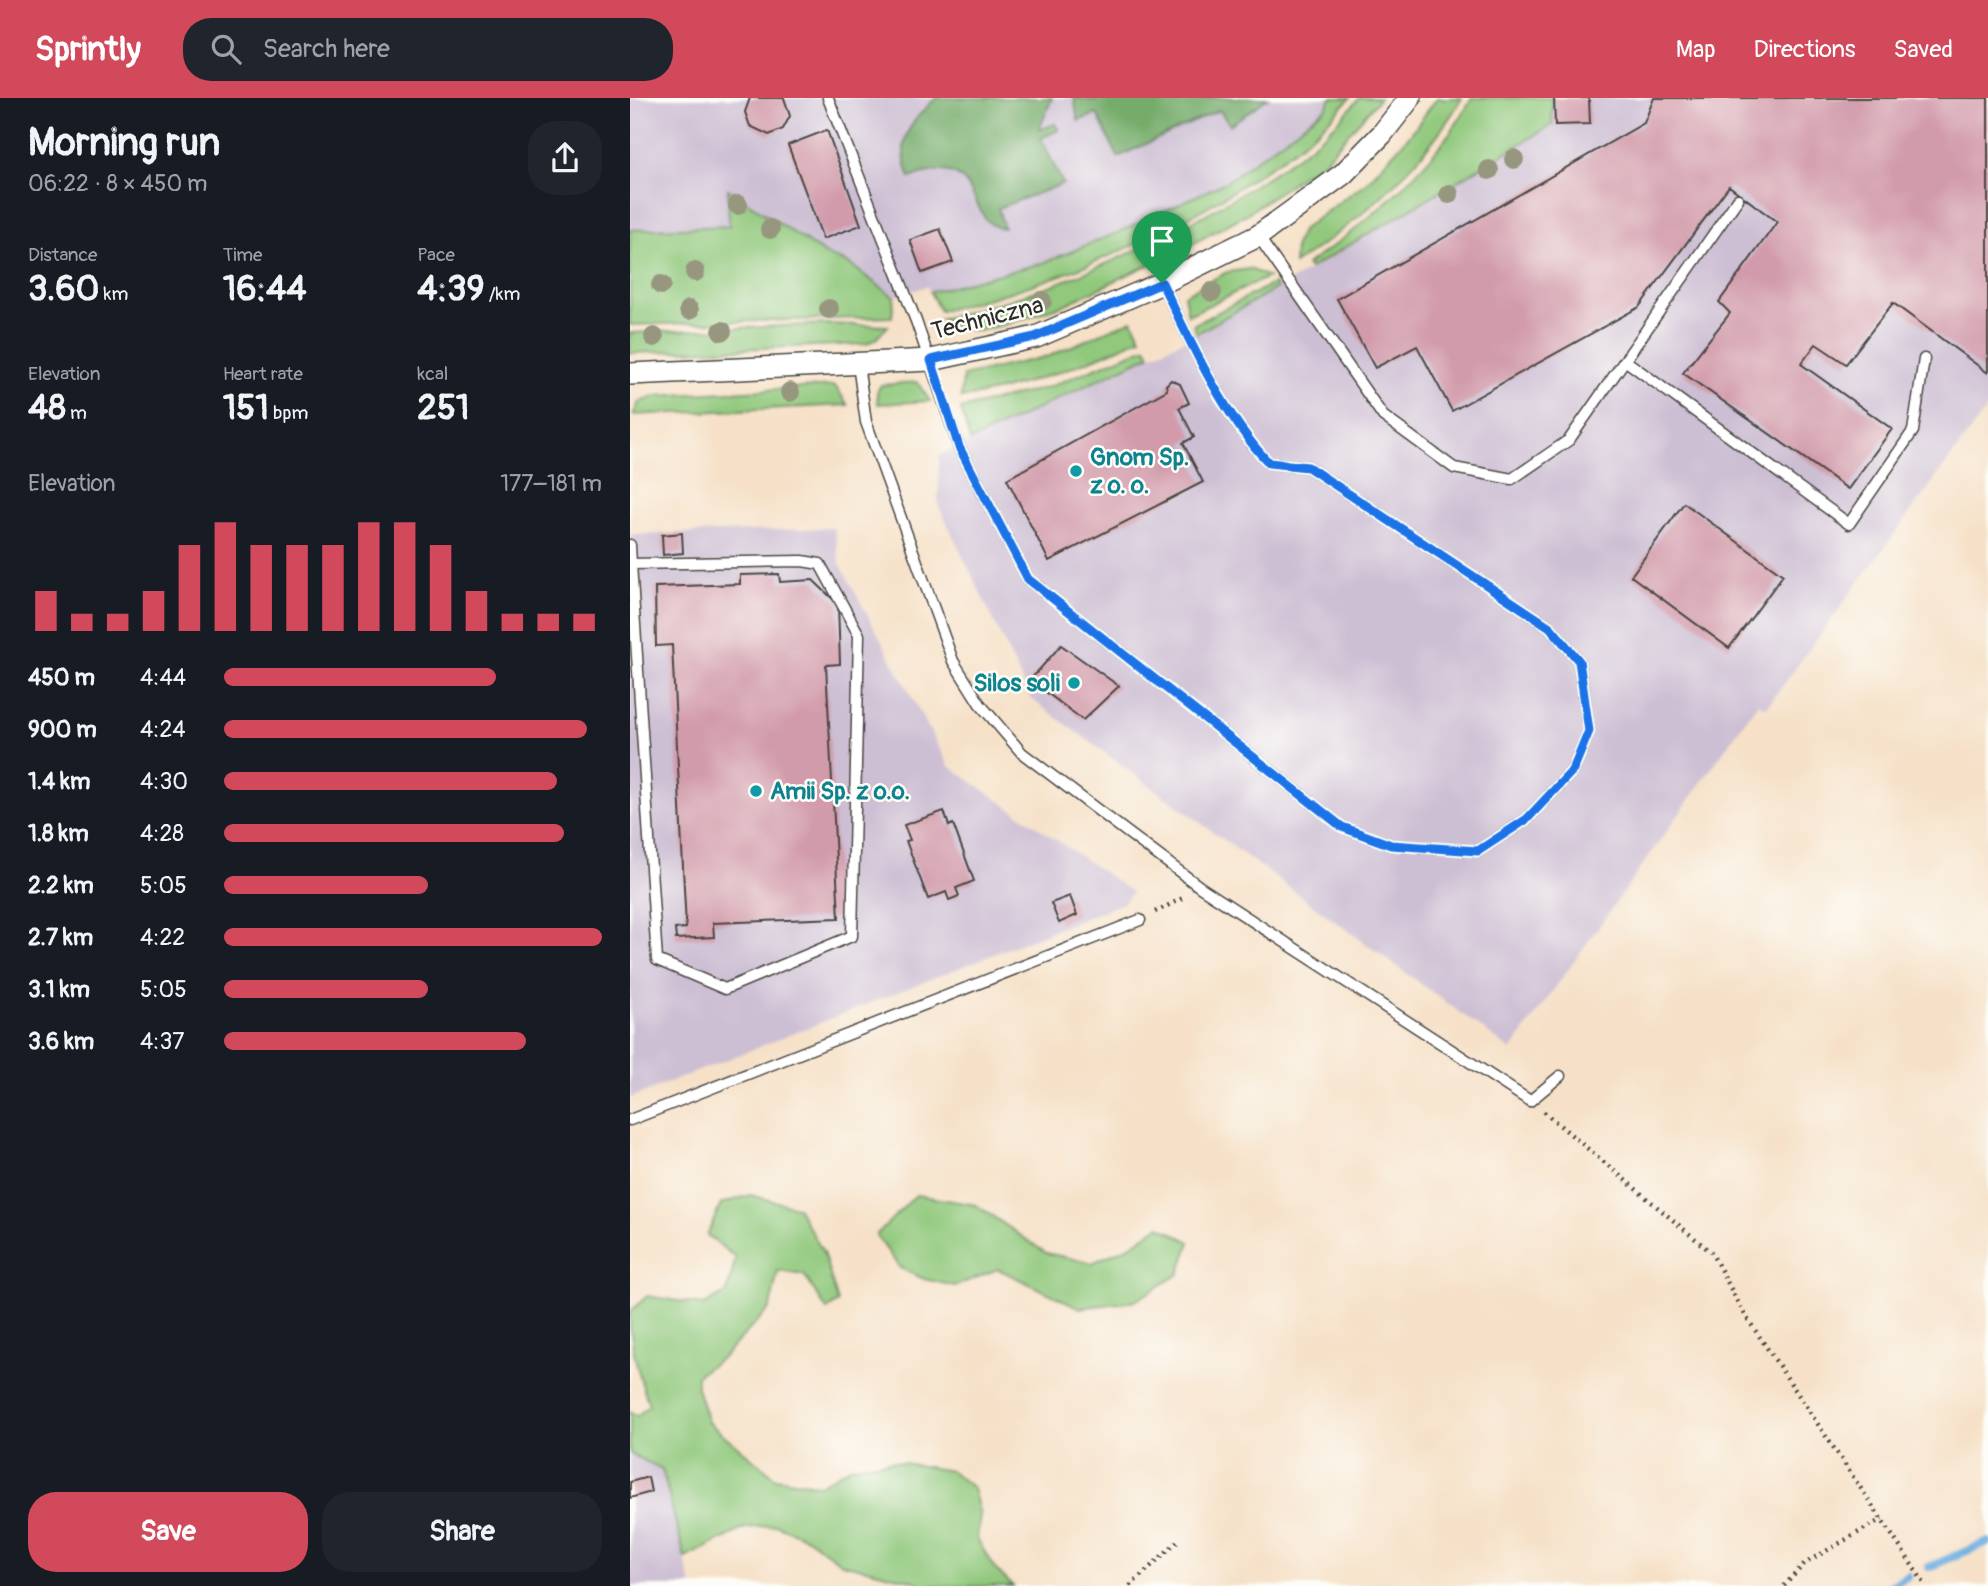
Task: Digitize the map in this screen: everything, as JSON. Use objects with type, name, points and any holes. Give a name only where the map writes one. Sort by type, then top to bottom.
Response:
[{"type":"street","name":"Techniczna","points":[[630,374],[931,360],[1035,337],[1162,283],[1258,236],[1302,207],[1343,174],[1382,134],[1410,98]]},
{"type":"lane","points":[[828,98],[931,360],[959,447],[1028,579],[1342,827],[1391,845],[1478,851],[1527,819],[1573,770],[1589,731],[1579,661],[1550,627],[1308,467],[1269,463],[1250,443],[1188,338],[1162,283]]},
{"type":"lane","points":[[1258,236],[1383,416],[1454,468],[1512,478],[1570,440],[1738,199]]},
{"type":"lane","points":[[1626,361],[1849,524],[1913,431],[1924,359]]},
{"type":"lane","points":[[858,364],[866,422],[953,661],[980,704],[1023,753],[1200,887],[1530,1101],[1560,1076]]},
{"type":"lane","points":[[630,545],[631,564],[657,960],[725,989],[852,936],[859,635],[820,564],[802,561],[631,564]]},
{"type":"lane","points":[[630,1120],[1140,920]]},
{"type":"path","points":[[1140,920],[1200,887]]},
{"type":"path","points":[[1530,1101],[1711,1252],[1745,1315],[1926,1586]]},
{"type":"path","points":[[1784,1586],[1805,1563],[1882,1519]]},
{"type":"path","points":[[1130,1586],[1179,1540]]},
{"type":"shaded area","points":[[630,98],[1331,98],[1326,108],[1226,182],[1117,233],[1043,263],[930,292],[927,286],[894,297],[849,264],[825,254],[729,189],[730,226],[630,230]]},
{"type":"shaded area","points":[[1552,98],[1988,98],[1988,407],[1766,708],[1758,703],[1511,1050],[1030,698],[938,504],[939,456],[1188,338],[1289,282],[1552,125]]},
{"type":"shaded area","points":[[834,528],[840,564],[949,766],[1132,892],[1123,903],[630,1098],[630,535]]},
{"type":"shaded area","points":[[630,1454],[662,1469],[692,1586],[630,1586]]},
{"type":"green space","points":[[936,98],[1052,98],[1039,130],[1055,124],[1059,130],[1041,138],[1063,184],[998,208],[1004,228],[992,225],[963,180],[952,173],[935,171],[910,178],[904,153],[907,134],[918,116]]},
{"type":"green space","points":[[1074,98],[1096,101],[1097,98],[1268,98],[1230,125],[1219,110],[1118,157],[1097,114],[1078,121]]},
{"type":"green space","points":[[1331,98],[1350,98],[1314,133],[1275,164],[1212,204],[1138,243],[1021,289],[940,311],[930,292],[1043,263],[1117,233],[1226,182],[1326,108]]},
{"type":"green space","points":[[1359,98],[1380,98],[1324,161],[1245,215],[1192,244],[1066,304],[1008,324],[979,331],[960,328],[940,319],[1022,296],[1102,266],[1178,229],[1253,186],[1296,157],[1336,124]]},
{"type":"green space","points":[[1437,98],[1462,98],[1428,147],[1366,211],[1294,264],[1295,245],[1303,229],[1368,181],[1409,136]]},
{"type":"green space","points":[[1472,98],[1552,98],[1552,125],[1309,269],[1306,265],[1376,212],[1421,168],[1458,122]]},
{"type":"green space","points":[[728,189],[825,254],[849,264],[894,297],[892,317],[630,325],[630,230],[729,226]]},
{"type":"green space","points":[[1250,269],[1268,277],[1188,315],[1184,295],[1227,272]]},
{"type":"green space","points":[[1274,283],[1277,288],[1197,333],[1193,325]]},
{"type":"green space","points":[[1132,320],[1141,338],[1053,374],[1008,388],[961,398],[963,376],[1049,356]]},
{"type":"green space","points":[[827,324],[888,326],[876,339],[866,344],[630,353],[630,333]]},
{"type":"green space","points":[[1146,347],[1150,355],[970,441],[961,409],[1049,387]]},
{"type":"green space","points":[[917,382],[930,401],[878,404],[877,392],[881,385]]},
{"type":"green space","points":[[835,386],[848,405],[633,415],[639,402],[655,396]]},
{"type":"green space","points":[[750,1195],[797,1207],[823,1252],[838,1302],[827,1310],[804,1275],[778,1271],[770,1308],[723,1357],[697,1375],[697,1388],[708,1422],[776,1478],[819,1485],[852,1466],[892,1461],[951,1471],[973,1488],[980,1515],[977,1539],[994,1568],[1013,1586],[923,1586],[915,1581],[842,1563],[807,1538],[776,1525],[745,1528],[685,1558],[662,1469],[630,1454],[630,1412],[637,1416],[649,1405],[635,1359],[630,1312],[647,1296],[704,1305],[727,1292],[736,1258],[707,1235],[721,1204]]},
{"type":"green space","points":[[916,1195],[976,1205],[1046,1253],[1092,1263],[1132,1245],[1159,1226],[1190,1242],[1179,1274],[1135,1301],[1080,1308],[998,1269],[955,1286],[924,1279],[900,1268],[876,1235]]},
{"type":"building","points":[[750,98],[784,98],[790,116],[783,129],[769,135],[750,126],[745,112]]},
{"type":"building","points":[[1554,98],[1589,98],[1590,124],[1555,125]]},
{"type":"building","points":[[1654,98],[1988,98],[1988,373],[1893,303],[1846,364],[1816,344],[1801,364],[1892,429],[1848,489],[1683,373],[1730,313],[1719,302],[1777,222],[1729,186],[1639,307],[1452,411],[1417,346],[1375,368],[1337,299],[1644,123]]},
{"type":"building","points":[[827,130],[861,225],[823,239],[788,145]]},
{"type":"building","points":[[940,229],[953,262],[922,273],[910,240]]},
{"type":"building","points":[[1171,380],[1180,384],[1189,403],[1179,408],[1194,437],[1183,443],[1203,482],[1049,561],[1007,479],[1167,390],[1166,385]]},
{"type":"building","points":[[1684,503],[1783,575],[1729,648],[1631,576]]},
{"type":"building","points":[[682,533],[683,553],[663,555],[662,535]]},
{"type":"building","name":"Amii Sp. z o.o.","points":[[779,574],[780,582],[813,580],[838,604],[840,664],[826,665],[839,918],[713,923],[714,937],[676,939],[675,929],[686,928],[672,645],[656,646],[655,587],[740,584],[740,575]]},
{"type":"building","name":"Silos soli","points":[[1061,645],[1119,686],[1083,720],[1030,680]]},
{"type":"building","points":[[944,811],[949,826],[953,824],[974,881],[956,888],[959,896],[949,900],[946,892],[928,899],[906,841],[910,840],[904,825]]},
{"type":"building","points":[[1070,896],[1077,915],[1059,923],[1051,903]]},
{"type":"building","points":[[648,1477],[651,1492],[630,1498],[630,1482]]},
{"type":"waterway","points":[[1929,1567],[1988,1542]]},
{"type":"waterway","points":[[1890,1586],[1908,1576]]},
{"type":"place","name":"Gnom Sp. z o. o.","points":[[1076,471]]},
{"type":"place","name":"Silos soli","points":[[1074,683]]},
{"type":"place","name":"Amii Sp. z o.o.","points":[[756,791]]},
{"type":"route","points":[[1162,283],[1188,338],[1250,443],[1269,463],[1308,467],[1550,627],[1579,661],[1589,731],[1573,770],[1527,819],[1478,851],[1391,845],[1342,827],[1028,579],[959,447],[931,360],[1035,337],[1162,283]]}]
